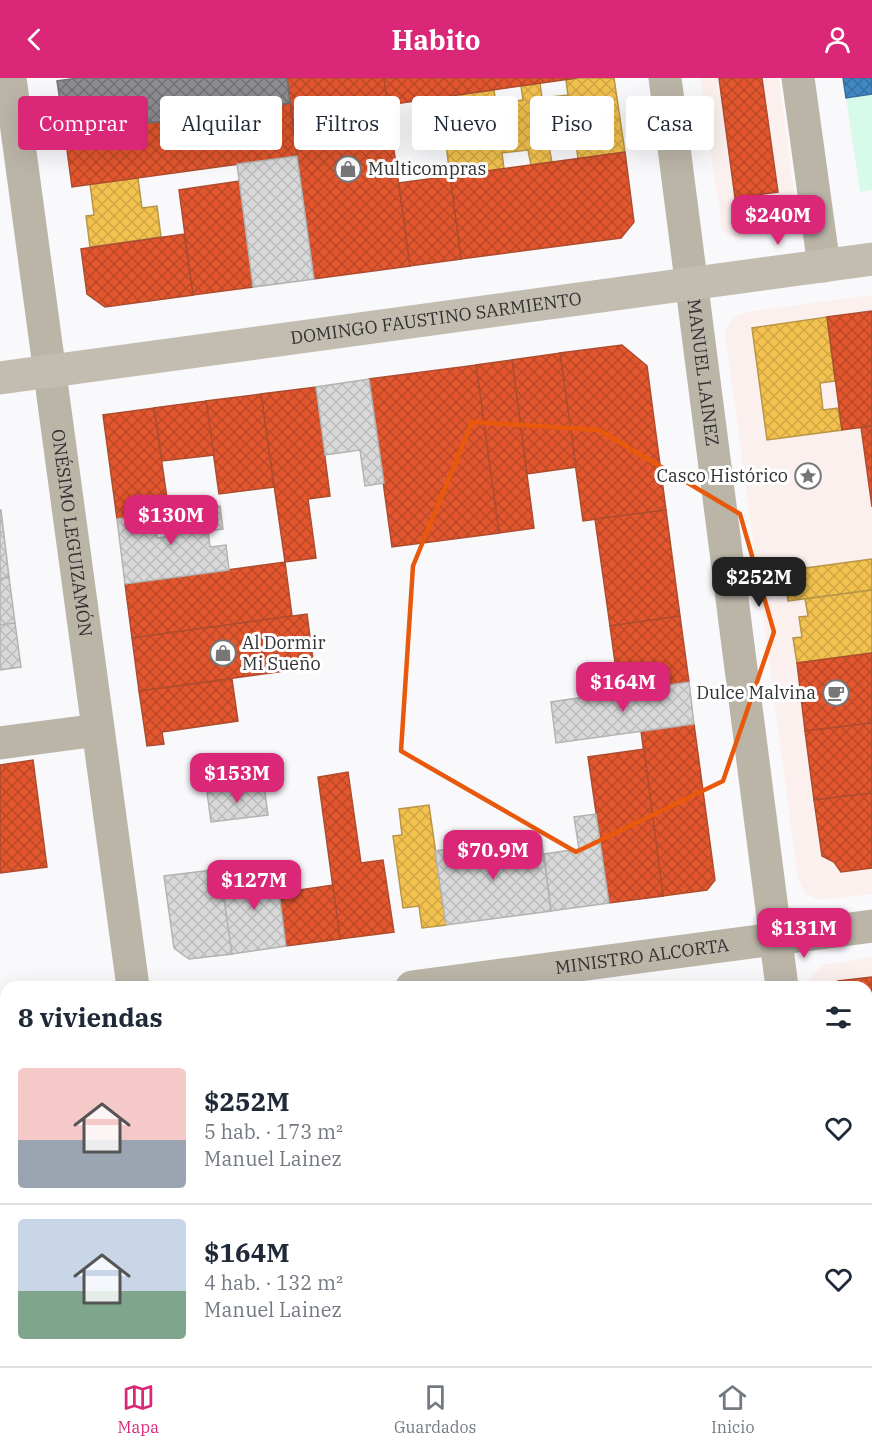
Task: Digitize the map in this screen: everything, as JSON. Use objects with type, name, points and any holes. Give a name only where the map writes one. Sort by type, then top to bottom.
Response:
[{"type":"main road","name":"DOMINGO FAUSTINO SARMIENTO","points":[[0,378],[872,259]]},
{"type":"street","name":"ONÉSIMO LEGUIZAMÓN","points":[[10,78],[132,981]]},
{"type":"street","name":"MANUEL LAINEZ","points":[[665,78],[781,981]]},
{"type":"street","points":[[798,78],[824,266]]},
{"type":"street","points":[[0,743],[98,730]]},
{"type":"street","name":"MINISTRO ALCORTA","points":[[457,981],[872,926]]},
{"type":"highlighted area","points":[[472,422],[599,430],[740,514],[774,632],[723,781],[576,852],[401,751],[413,566]]},
{"type":"shaded area","points":[[700,78],[779,78],[797,214],[793,227],[736,237],[727,235],[722,229],[710,150],[714,150],[714,96],[703,96]]},
{"type":"shaded area","points":[[872,295],[872,894],[819,900],[805,894],[798,879],[725,332],[732,318],[746,312]]},
{"type":"shaded area","points":[[872,957],[872,981],[810,981],[812,975],[823,965]]},
{"type":"green space","points":[[872,94],[872,190],[860,192],[846,98]]},
{"type":"building: Viviendas","points":[[614,78],[625,152],[578,159],[577,150],[614,150],[614,96],[559,96],[568,95],[566,80]]},
{"type":"building: Viviendas","points":[[540,83],[542,96],[530,96],[530,150],[550,150],[552,162],[531,165],[528,150],[502,153],[504,169],[450,176],[447,150],[518,150],[518,101],[523,100],[521,86]]},
{"type":"building: Viviendas","points":[[494,90],[495,96],[448,96]]},
{"type":"building: Viviendas","points":[[138,178],[142,208],[157,206],[161,237],[90,247],[86,216],[94,215],[90,184]]},
{"type":"building: Viviendas","points":[[827,317],[835,381],[820,383],[823,410],[838,408],[842,430],[767,440],[752,328]]},
{"type":"building: Viviendas","points":[[872,559],[872,590],[788,601],[784,571]]},
{"type":"building: Viviendas","points":[[872,590],[872,653],[797,663],[793,638],[802,637],[799,617],[808,616],[805,599]]},
{"type":"building: Viviendas","points":[[429,805],[446,925],[422,928],[419,906],[403,908],[393,836],[402,835],[399,809]]},
{"type":"building: Comercios","name":"Multicompras","points":[[287,78],[384,78],[386,96],[294,96],[294,130]]},
{"type":"building: Comercios","points":[[384,78],[577,78],[451,96],[412,96],[412,102],[400,103],[400,96],[387,96]]},
{"type":"building: Comercios","points":[[719,78],[762,78],[778,192],[735,198]]},
{"type":"building: Comercios","points":[[290,103],[294,150],[296,150],[297,156],[72,187],[67,150],[148,150],[148,123],[160,121],[160,150],[282,150],[282,104]]},
{"type":"building: Comercios","name":"Multicompras","points":[[297,150],[394,150],[410,266],[314,279]]},
{"type":"building: Comercios","points":[[625,152],[634,222],[621,238],[461,259],[450,176]]},
{"type":"building: Comercios","points":[[450,176],[461,259],[410,266],[399,183]]},
{"type":"building: Comercios","points":[[239,181],[253,287],[193,295],[179,190]]},
{"type":"building: Comercios","points":[[184,234],[193,295],[105,307],[87,294],[81,249]]},
{"type":"building: Comercios","points":[[872,311],[872,426],[842,430],[827,317]]},
{"type":"building: Comercios","points":[[622,345],[647,366],[666,510],[583,521],[560,353]]},
{"type":"building: Comercios","points":[[560,353],[576,467],[527,474],[512,360]]},
{"type":"building: Comercios","points":[[512,360],[534,528],[499,533],[476,365]]},
{"type":"building: Comercios","points":[[476,365],[499,533],[392,547],[369,379]]},
{"type":"building: Comercios","points":[[316,387],[330,496],[308,499],[316,558],[285,562],[261,394]]},
{"type":"building: Comercios","points":[[261,394],[274,487],[219,494],[206,401]]},
{"type":"building: Comercios","points":[[206,401],[214,455],[162,461],[154,408]]},
{"type":"building: Comercios","points":[[154,408],[169,512],[117,519],[103,415]]},
{"type":"building: Comercios","points":[[872,426],[872,507],[861,427]]},
{"type":"building: Comercios","points":[[666,510],[680,616],[610,626],[595,519]]},
{"type":"building: Comercios","points":[[285,562],[292,616],[132,638],[125,584]]},
{"type":"building: Comercios","name":"Al Dormir Mi Sueño","points":[[307,614],[314,667],[139,691],[132,638]]},
{"type":"building: Comercios","points":[[680,616],[689,682],[619,692],[610,626]]},
{"type":"building: Comercios","name":"Dulce Malvina","points":[[872,653],[872,723],[805,731],[797,663]]},
{"type":"building: Comercios","points":[[232,679],[238,721],[162,732],[164,744],[147,746],[139,691]]},
{"type":"building: Comercios","points":[[872,723],[872,793],[814,800],[805,731]]},
{"type":"building: Comercios","points":[[694,724],[715,880],[707,890],[663,896],[641,731]]},
{"type":"building: Comercios","points":[[644,749],[663,896],[609,903],[588,757]]},
{"type":"building: Comercios","points":[[33,760],[47,867],[0,873],[0,765]]},
{"type":"building: Comercios","points":[[348,772],[361,863],[383,860],[394,932],[340,939],[318,777]]},
{"type":"building: Comercios","points":[[872,793],[872,868],[841,872],[834,862],[822,856],[814,800]]},
{"type":"building: Comercios","points":[[333,885],[340,939],[286,946],[279,893]]},
{"type":"building: Comercios","points":[[872,977],[872,981],[838,981]]},
{"type":"building: Escuelas","points":[[843,78],[872,78],[872,94],[846,98]]},
{"type":"building: Industria","points":[[78,78],[287,78],[290,103],[282,104],[282,96],[160,96],[160,121],[148,123],[148,96],[59,96],[57,81]]},
{"type":"building: Otros","points":[[297,156],[314,279],[253,287],[237,164]]},
{"type":"building: Otros","points":[[369,379],[384,483],[365,486],[360,450],[325,455],[316,387]]},
{"type":"building: Otros","points":[[220,506],[223,529],[208,531],[210,547],[226,545],[229,570],[125,584],[117,519],[154,514],[157,538],[172,536],[169,512]]},
{"type":"building: Otros","points":[[0,510],[9,577],[0,579]]},
{"type":"building: Otros","points":[[9,577],[15,623],[0,625],[0,579]]},
{"type":"building: Otros","points":[[15,623],[21,667],[0,670],[0,625]]},
{"type":"building: Otros","points":[[689,682],[694,724],[556,743],[551,702]]},
{"type":"building: Otros","points":[[264,785],[268,815],[211,822],[207,792]]},
{"type":"building: Otros","points":[[596,814],[609,903],[551,911],[544,854],[579,849],[574,817]]},
{"type":"building: Otros","points":[[541,837],[551,911],[446,925],[435,851]]},
{"type":"building: Otros","points":[[220,869],[232,954],[189,959],[174,948],[164,876]]},
{"type":"building: Otros","points":[[276,869],[286,946],[232,954],[221,877]]},
{"type":"place","name":"Multicompras","points":[[348,169]]},
{"type":"place","name":"Casco Histórico","points":[[808,476]]},
{"type":"place","name":"Al Dormir Mi Sueño","points":[[223,653]]},
{"type":"place","name":"Dulce Malvina","points":[[836,693]]}]
